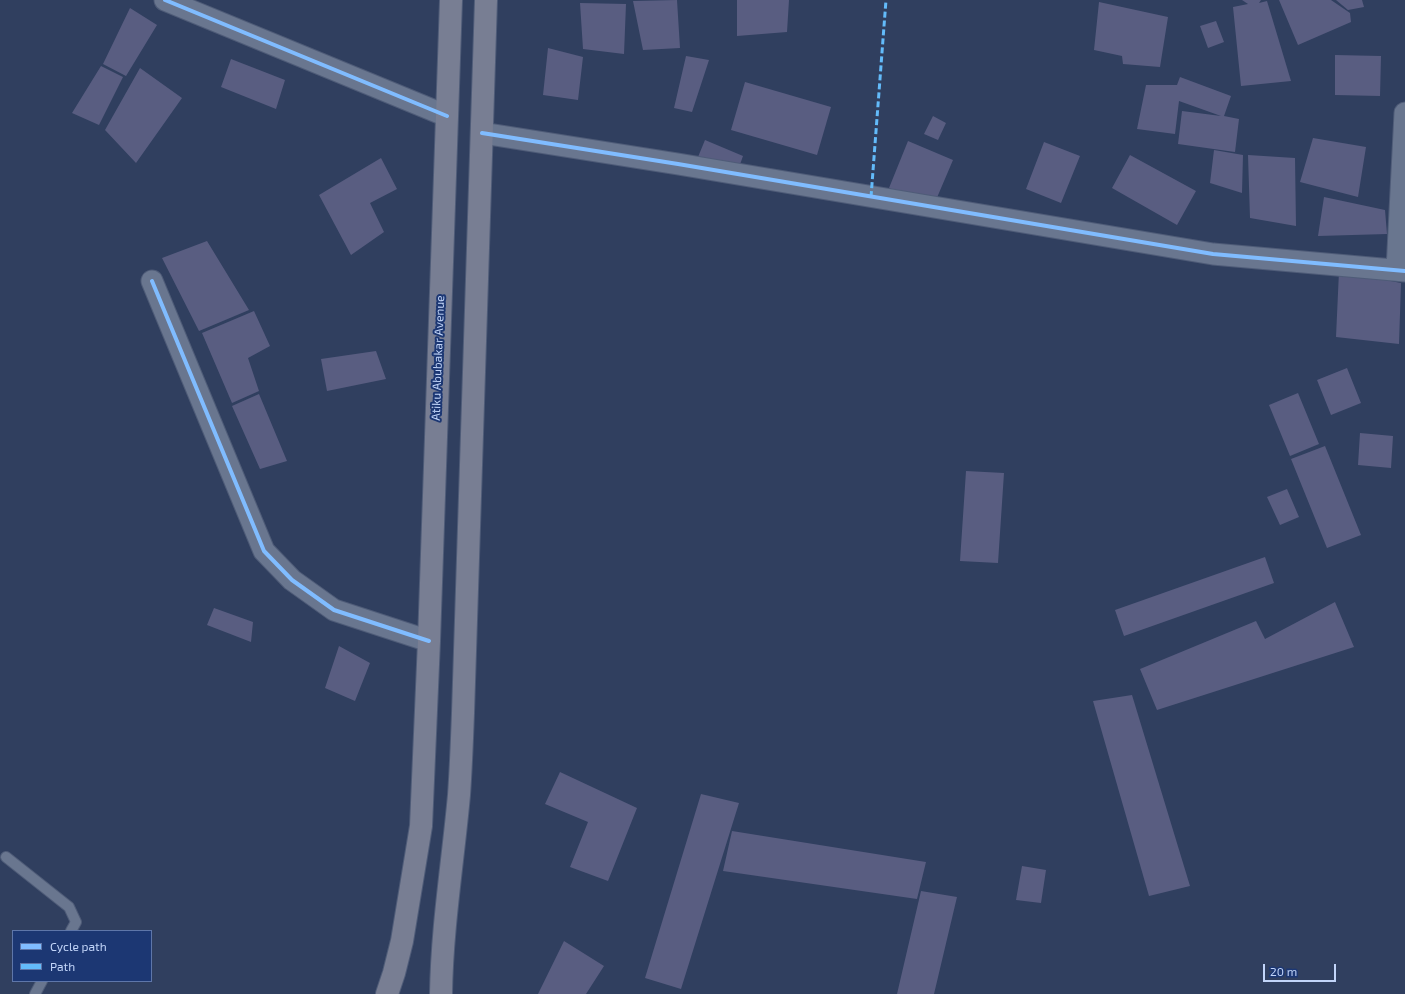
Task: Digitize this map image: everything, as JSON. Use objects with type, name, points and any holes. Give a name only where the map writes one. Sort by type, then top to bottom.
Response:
[{"type":"main road","name":"Atiku Abubakar Avenue","points":[[387,994],[402,941],[421,826],[429,641],[451,0]]},
{"type":"main road","points":[[441,994],[441,973],[459,794],[463,713],[486,0]]},
{"type":"street","points":[[165,0],[447,116]]},
{"type":"street","points":[[482,133],[1213,254],[1401,271],[1405,113]]},
{"type":"street","points":[[152,281],[264,551],[292,580],[334,610],[429,641]]},
{"type":"lane","points":[[6,857],[69,907],[76,922],[72,930]]},
{"type":"lane","points":[[34,994],[41,982]]},
{"type":"building","points":[[677,0],[680,48],[643,50],[633,1]]},
{"type":"building","points":[[737,0],[789,0],[787,32],[737,36]]},
{"type":"building","points":[[1242,0],[1261,0],[1259,3],[1267,1],[1291,81],[1241,86],[1233,7],[1248,4]]},
{"type":"building","points":[[1279,0],[1331,0],[1350,13],[1351,22],[1298,45]]},
{"type":"building","points":[[1336,0],[1362,0],[1364,7],[1348,10]]},
{"type":"building","points":[[1099,2],[1168,17],[1160,67],[1123,64],[1122,56],[1094,50]]},
{"type":"building","points":[[580,3],[626,4],[624,54],[583,49]]},
{"type":"building","points":[[130,8],[157,25],[126,76],[103,64]]},
{"type":"building","points":[[1216,21],[1224,42],[1208,48],[1200,26]]},
{"type":"building","points":[[548,48],[583,57],[578,100],[543,95]]},
{"type":"building","points":[[1335,55],[1381,56],[1380,96],[1335,95]]},
{"type":"building","points":[[686,56],[709,60],[692,112],[674,108]]},
{"type":"building","points":[[231,59],[285,80],[276,109],[221,87]]},
{"type":"building","points":[[101,66],[123,77],[99,125],[72,113]]},
{"type":"building","points":[[140,68],[182,98],[136,163],[105,130]]},
{"type":"building","points":[[1180,77],[1231,96],[1224,116],[1239,119],[1235,152],[1178,144],[1182,111],[1221,116],[1179,101],[1175,134],[1137,129],[1146,85],[1177,85]]},
{"type":"building","points":[[745,82],[831,107],[817,155],[731,130]]},
{"type":"building","points":[[933,116],[946,123],[938,140],[924,134]]},
{"type":"building","points":[[1313,138],[1366,147],[1358,197],[1300,182]]},
{"type":"building","points":[[705,140],[743,156],[737,173],[698,157]]},
{"type":"building","points":[[908,141],[953,160],[933,207],[889,188]]},
{"type":"building","points":[[1044,142],[1080,156],[1061,203],[1026,189]]},
{"type":"building","points":[[1214,150],[1243,155],[1242,193],[1210,183]]},
{"type":"building","points":[[1130,155],[1196,191],[1177,225],[1112,188]]},
{"type":"building","points":[[1248,155],[1295,158],[1296,226],[1250,218]]},
{"type":"building","points":[[381,158],[397,189],[370,203],[384,232],[351,255],[319,195]]},
{"type":"building","points":[[1324,197],[1385,210],[1387,234],[1318,236]]},
{"type":"building","points":[[207,241],[249,310],[199,331],[162,258]]},
{"type":"building","points":[[1339,271],[1401,283],[1399,344],[1336,337]]},
{"type":"building","points":[[254,311],[270,346],[248,358],[259,391],[232,403],[202,333]]},
{"type":"building","points":[[376,351],[386,379],[327,391],[321,359]]},
{"type":"building","points":[[1347,368],[1361,403],[1331,415],[1317,380]]},
{"type":"building","points":[[1298,393],[1319,444],[1290,456],[1269,405]]},
{"type":"building","points":[[259,394],[287,461],[260,469],[232,406]]},
{"type":"building","points":[[1360,433],[1393,436],[1391,468],[1358,465]]},
{"type":"building","points":[[1325,446],[1361,535],[1327,548],[1291,459]]},
{"type":"building","points":[[966,471],[1004,473],[998,563],[960,561]]},
{"type":"building","points":[[1287,489],[1299,517],[1280,525],[1267,497]]},
{"type":"building","points":[[1265,557],[1274,583],[1124,636],[1115,610]]},
{"type":"building","points":[[1335,602],[1354,647],[1157,710],[1140,669],[1256,621],[1265,639]]},
{"type":"building","points":[[214,608],[253,622],[251,642],[207,625]]},
{"type":"building","points":[[339,646],[370,663],[355,701],[325,688]]},
{"type":"building","points":[[1132,695],[1190,886],[1149,896],[1093,701]]},
{"type":"building","points":[[560,772],[637,808],[608,881],[570,867],[588,822],[545,804]]},
{"type":"building","points":[[701,794],[739,803],[681,989],[645,978]]},
{"type":"building","points":[[732,831],[926,862],[917,899],[723,871]]},
{"type":"building","points":[[1022,866],[1046,870],[1041,903],[1016,900]]},
{"type":"building","points":[[921,891],[957,897],[934,994],[897,994]]},
{"type":"building","points":[[564,941],[604,966],[586,994],[538,994]]},
{"type":"marked path","points":[[871,197],[886,0]]},
{"type":"cycle path","points":[[165,0],[447,116]]},
{"type":"cycle path","points":[[482,133],[678,164],[1213,254],[1405,271]]},
{"type":"cycle path","points":[[152,281],[264,551],[292,580],[334,610],[429,641]]}]
